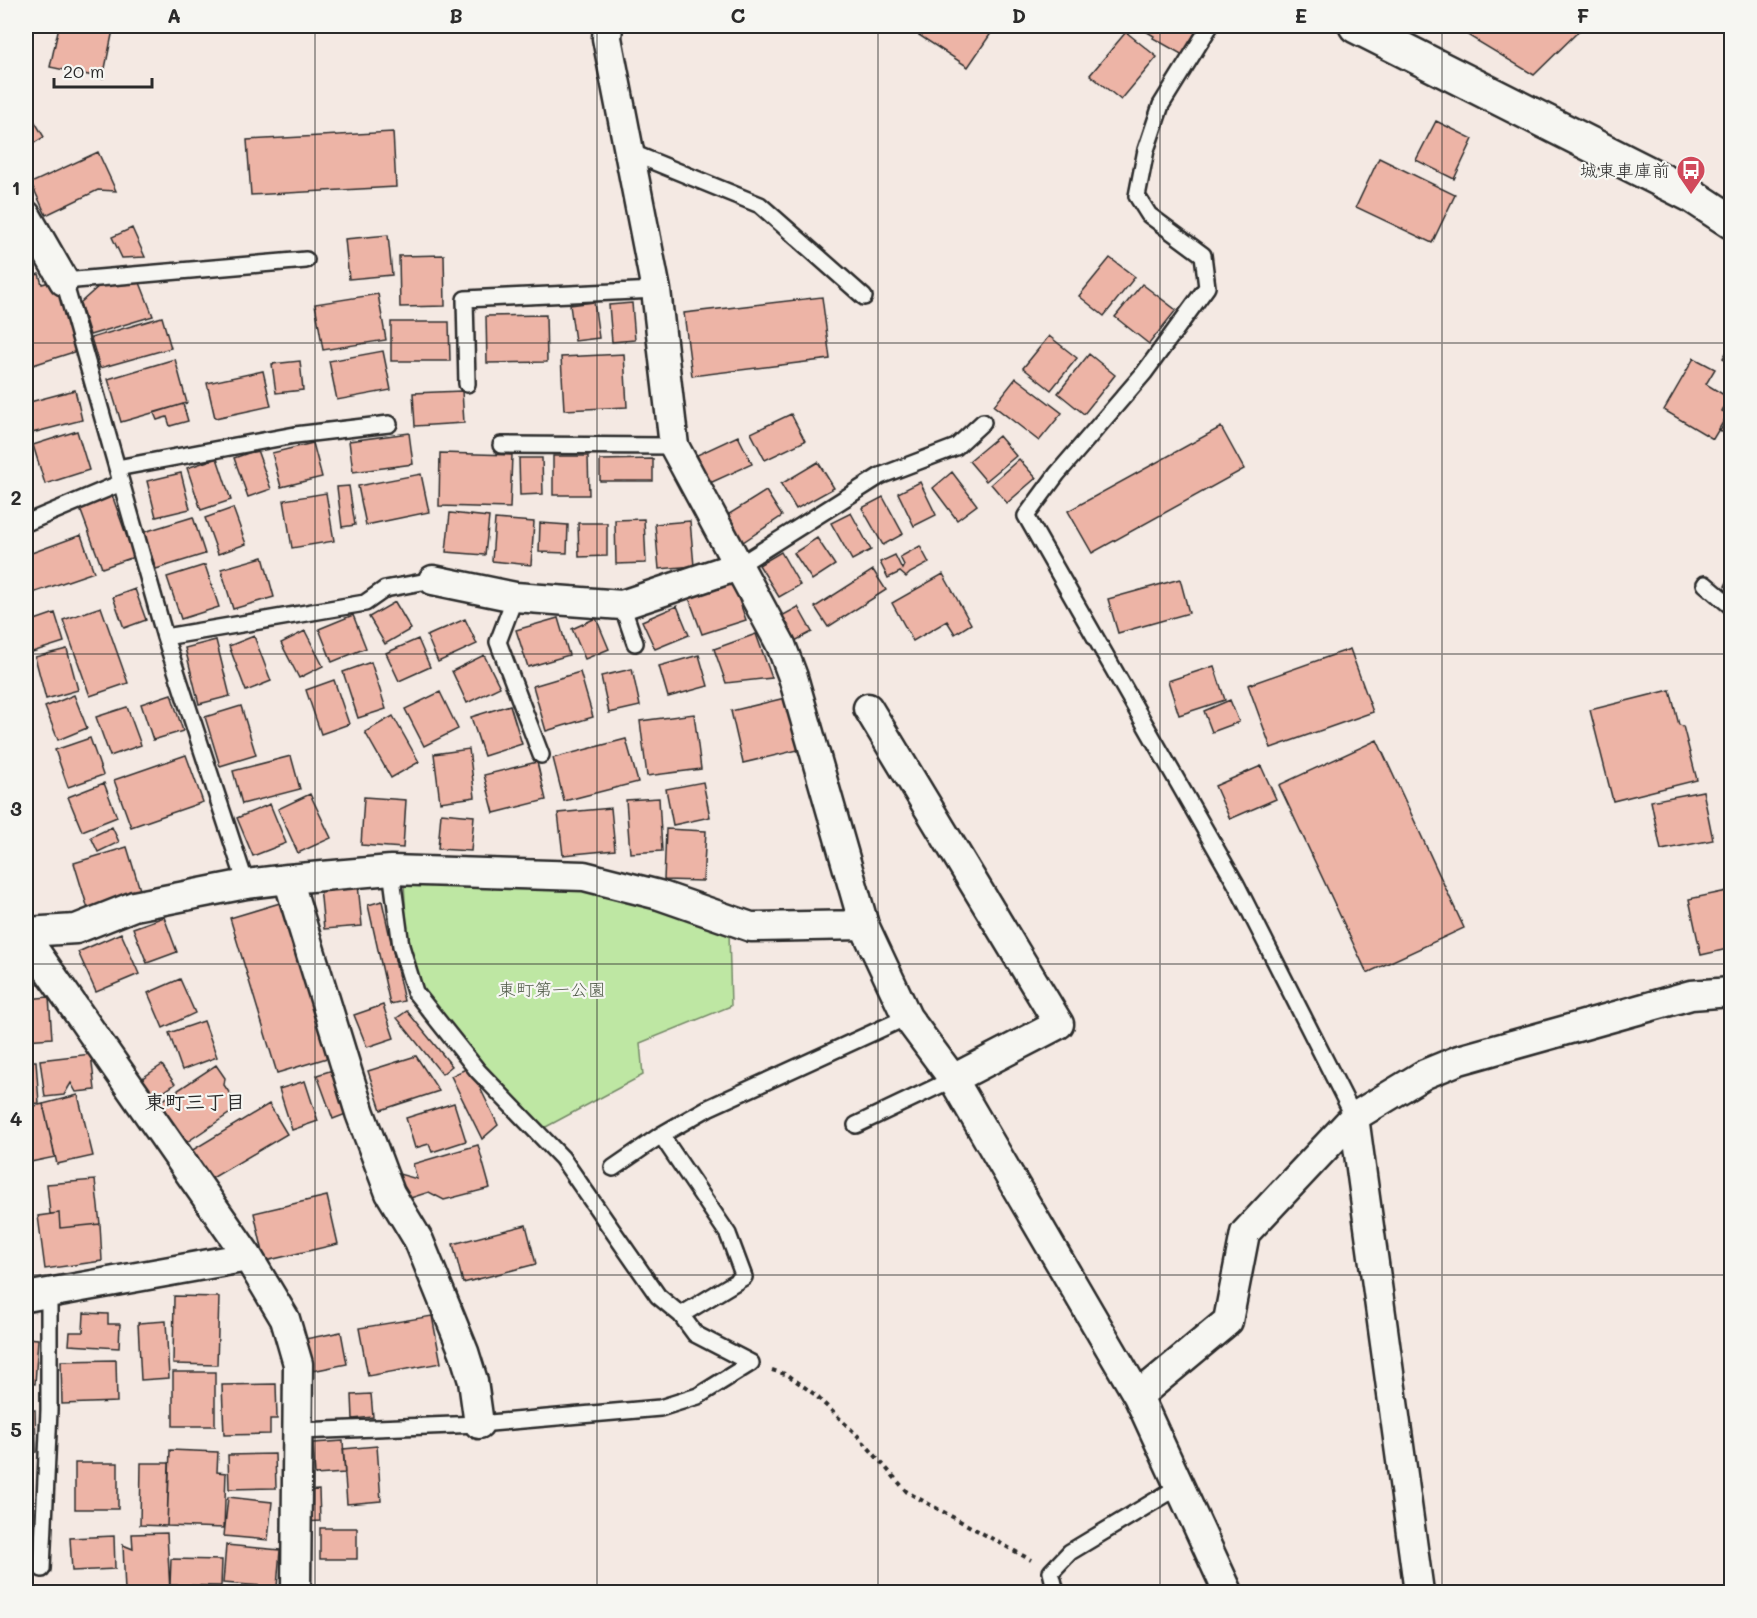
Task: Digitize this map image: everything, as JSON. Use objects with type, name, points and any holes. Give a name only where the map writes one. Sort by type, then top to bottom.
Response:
[{"type":"street","points":[[608,26],[607,38],[656,290],[674,446],[781,645],[864,925],[907,1017],[953,1079],[1138,1396],[1178,1488],[1228,1593]]},
{"type":"street","points":[[1356,26],[1691,195],[1731,222]]},
{"type":"street","points":[[26,215],[64,281]]},
{"type":"street","points":[[433,580],[515,597],[622,606],[738,566]]},
{"type":"street","points":[[868,708],[1059,1024],[953,1079]]},
{"type":"street","points":[[26,932],[76,928],[134,906],[246,884],[391,870],[584,876],[659,895],[751,927],[864,925]]},
{"type":"street","points":[[288,879],[360,1113],[390,1193],[419,1241],[464,1352],[473,1381],[479,1424]]},
{"type":"street","points":[[26,938],[248,1257],[285,1319],[298,1364],[296,1593]]},
{"type":"street","points":[[1138,1396],[1228,1321],[1245,1233],[1354,1117],[1425,1074],[1459,1060],[1691,994],[1731,992],[1731,994]]},
{"type":"street","points":[[1354,1117],[1419,1593]]},
{"type":"street","points":[[38,1296],[248,1257]]},
{"type":"lane","points":[[1210,26],[1161,105],[1146,150],[1137,196],[1149,215],[1203,255],[1207,287],[1144,373],[1057,474],[1026,516],[1236,884],[1354,1117]]},
{"type":"lane","points":[[630,152],[760,205],[864,297]]},
{"type":"lane","points":[[246,884],[165,637],[64,281],[306,260]]},
{"type":"lane","points":[[467,384],[465,299],[656,290]]},
{"type":"lane","points":[[738,566],[880,476],[956,447],[983,422]]},
{"type":"lane","points":[[117,468],[295,435],[389,424]]},
{"type":"lane","points":[[501,445],[674,446]]},
{"type":"lane","points":[[26,523],[121,483]]},
{"type":"lane","points":[[165,637],[365,603],[386,589],[433,580]]},
{"type":"lane","points":[[1705,584],[1731,607]]},
{"type":"lane","points":[[515,597],[498,642],[541,755]]},
{"type":"lane","points":[[622,606],[634,643]]},
{"type":"lane","points":[[391,870],[400,946],[415,992],[437,1023],[478,1071],[562,1158],[658,1296],[681,1315],[695,1334],[751,1363]]},
{"type":"lane","points":[[613,1168],[661,1135],[708,1108],[907,1017]]},
{"type":"lane","points":[[856,1125],[953,1079]]},
{"type":"lane","points":[[661,1135],[728,1234],[744,1277],[681,1315]]},
{"type":"lane","points":[[38,1296],[49,1410],[42,1569]]},
{"type":"lane","points":[[299,1431],[479,1424],[660,1408],[698,1396],[751,1363]]},
{"type":"lane","points":[[1056,1593],[1051,1572],[1070,1552],[1178,1488]]},
{"type":"path","points":[[751,1363],[788,1375],[814,1394],[859,1437],[907,1492],[1051,1572]]},
{"type":"green space","name":"東町第一公園","points":[[404,880],[590,887],[729,932],[731,1006],[640,1043],[643,1075],[544,1128],[454,1037],[425,998],[407,946]]},
{"type":"building","points":[[59,26],[93,26],[113,30],[103,78],[50,67]]},
{"type":"building","points":[[905,26],[996,26],[968,67]]},
{"type":"building","points":[[1140,26],[1199,26],[1183,55],[1153,38],[1154,36]]},
{"type":"building","points":[[1462,26],[1584,26],[1534,75],[1469,36]]},
{"type":"building","points":[[1126,32],[1157,57],[1121,100],[1090,75]]},
{"type":"building","points":[[26,107],[44,137],[26,148]]},
{"type":"building","points":[[1436,121],[1473,139],[1454,179],[1416,160]]},
{"type":"building","points":[[393,132],[396,187],[251,195],[247,140]]},
{"type":"building","points":[[98,152],[116,191],[98,190],[46,215],[31,183]]},
{"type":"building","points":[[1379,158],[1455,195],[1432,243],[1356,207]]},
{"type":"building","points":[[132,228],[145,257],[122,258],[112,237]]},
{"type":"building","points":[[388,235],[392,275],[349,279],[345,239]]},
{"type":"building","points":[[444,255],[445,306],[400,307],[399,256]]},
{"type":"building","points":[[1110,258],[1135,277],[1104,316],[1079,296]]},
{"type":"building","points":[[39,274],[42,284],[57,280],[80,350],[30,366],[26,353],[26,278]]},
{"type":"building","points":[[139,280],[153,316],[90,335],[80,303],[99,286]]},
{"type":"building","points":[[1142,284],[1176,310],[1149,344],[1115,317]]},
{"type":"building","points":[[378,294],[386,340],[323,350],[315,304]]},
{"type":"building","points":[[822,297],[830,359],[692,376],[684,313]]},
{"type":"building","points":[[594,302],[599,338],[575,341],[570,305]]},
{"type":"building","points":[[632,303],[635,340],[612,342],[609,305]]},
{"type":"building","points":[[546,315],[547,362],[487,363],[486,316]]},
{"type":"building","points":[[162,317],[171,348],[100,368],[91,338]]},
{"type":"building","points":[[391,322],[449,322],[450,361],[391,361]]},
{"type":"building","points":[[1049,336],[1077,358],[1051,390],[1023,368]]},
{"type":"building","points":[[1732,343],[1732,364],[1723,358]]},
{"type":"building","points":[[383,351],[391,390],[337,400],[329,361]]},
{"type":"building","points":[[624,354],[627,407],[564,410],[561,357]]},
{"type":"building","points":[[1089,354],[1115,375],[1084,414],[1058,393]]},
{"type":"building","points":[[1694,358],[1715,369],[1706,384],[1729,398],[1722,411],[1728,414],[1713,439],[1664,410]]},
{"type":"building","points":[[175,359],[187,403],[121,422],[108,379]]},
{"type":"building","points":[[300,361],[303,390],[276,393],[272,364]]},
{"type":"building","points":[[263,371],[271,406],[215,418],[207,383]]},
{"type":"building","points":[[1016,378],[1062,413],[1039,441],[994,406]]},
{"type":"building","points":[[75,390],[82,420],[32,433],[26,403]]},
{"type":"building","points":[[462,391],[464,423],[415,426],[413,393]]},
{"type":"building","points":[[183,404],[188,421],[170,426],[167,417],[157,420],[154,413]]},
{"type":"building","points":[[1732,412],[1732,437],[1720,431]]},
{"type":"building","points":[[791,414],[805,441],[765,460],[751,433]]},
{"type":"building","points":[[1221,427],[1244,469],[1092,553],[1068,511]]},
{"type":"building","points":[[77,431],[89,470],[45,484],[33,445]]},
{"type":"building","points":[[409,433],[413,464],[353,472],[349,441]]},
{"type":"building","points":[[738,436],[752,464],[710,483],[697,455]]},
{"type":"building","points":[[999,436],[1016,456],[986,481],[969,461]]},
{"type":"building","points":[[313,443],[322,477],[281,487],[272,453]]},
{"type":"building","points":[[257,450],[271,489],[248,497],[234,458]]},
{"type":"building","points":[[440,453],[512,455],[510,508],[439,506]]},
{"type":"building","points":[[553,456],[588,456],[589,495],[553,495]]},
{"type":"building","points":[[217,458],[231,500],[201,510],[187,468]]},
{"type":"building","points":[[519,458],[542,458],[543,494],[520,495]]},
{"type":"building","points":[[653,459],[653,481],[600,481],[600,460]]},
{"type":"building","points":[[1019,459],[1036,478],[1007,503],[991,484]]},
{"type":"building","points":[[818,462],[834,488],[796,509],[781,484]]},
{"type":"building","points":[[952,472],[977,505],[957,520],[933,488]]},
{"type":"building","points":[[181,473],[190,509],[156,517],[147,481]]},
{"type":"building","points":[[421,474],[429,512],[366,525],[358,486]]},
{"type":"building","points":[[920,482],[936,515],[914,526],[898,493]]},
{"type":"building","points":[[349,486],[355,525],[342,527],[337,487]]},
{"type":"building","points":[[766,491],[782,516],[743,542],[726,516]]},
{"type":"building","points":[[326,493],[334,541],[292,548],[284,500]]},
{"type":"building","points":[[112,495],[134,557],[102,568],[79,506]]},
{"type":"building","points":[[883,497],[903,534],[883,545],[862,508]]},
{"type":"building","points":[[233,508],[246,544],[218,554],[205,518]]},
{"type":"building","points":[[450,513],[489,517],[485,555],[446,552]]},
{"type":"building","points":[[851,513],[871,550],[852,560],[831,523]]},
{"type":"building","points":[[193,517],[205,554],[156,569],[144,532]]},
{"type":"building","points":[[495,519],[534,522],[531,565],[492,561]]},
{"type":"building","points":[[644,519],[646,563],[616,564],[615,520]]},
{"type":"building","points":[[690,521],[694,566],[659,569],[655,524]]},
{"type":"building","points":[[540,523],[568,525],[567,553],[539,552]]},
{"type":"building","points":[[578,523],[607,523],[607,556],[579,557]]},
{"type":"building","points":[[81,535],[94,572],[27,595],[26,555]]},
{"type":"building","points":[[817,538],[835,565],[812,580],[794,553]]},
{"type":"building","points":[[920,546],[929,563],[906,577],[900,572],[888,578],[880,562],[895,555],[902,569],[904,565],[900,557]]},
{"type":"building","points":[[781,552],[800,585],[779,597],[759,565]]},
{"type":"building","points":[[263,557],[274,597],[233,609],[221,569]]},
{"type":"building","points":[[205,565],[219,607],[181,619],[167,577]]},
{"type":"building","points":[[873,570],[886,590],[828,627],[815,607]]},
{"type":"building","points":[[1732,572],[1732,589],[1725,586]]},
{"type":"building","points":[[943,574],[971,624],[955,634],[947,621],[913,641],[892,603]]},
{"type":"building","points":[[1180,579],[1189,613],[1118,633],[1108,599]]},
{"type":"building","points":[[733,583],[746,620],[702,634],[689,598]]},
{"type":"building","points":[[135,589],[146,620],[124,628],[113,597]]},
{"type":"building","points":[[395,602],[411,629],[385,644],[369,617]]},
{"type":"building","points":[[677,606],[689,635],[655,649],[642,621]]},
{"type":"building","points":[[101,607],[128,683],[90,696],[63,620]]},
{"type":"building","points":[[798,607],[812,632],[791,643],[778,618]]},
{"type":"building","points":[[55,613],[64,642],[26,654],[26,623]]},
{"type":"building","points":[[353,615],[366,648],[332,662],[319,629]]},
{"type":"building","points":[[558,618],[569,655],[528,667],[516,630]]},
{"type":"building","points":[[596,618],[609,649],[585,659],[572,629]]},
{"type":"building","points":[[465,619],[477,644],[438,662],[427,636]]},
{"type":"building","points":[[305,631],[323,666],[299,678],[281,643]]},
{"type":"building","points":[[756,634],[772,678],[726,683],[714,649]]},
{"type":"building","points":[[254,636],[271,681],[246,691],[229,646]]},
{"type":"building","points":[[418,639],[430,667],[399,681],[386,653]]},
{"type":"building","points":[[216,640],[230,696],[199,704],[185,648]]},
{"type":"building","points":[[67,649],[78,690],[46,699],[35,657]]},
{"type":"building","points":[[1350,649],[1373,712],[1271,748],[1248,685]]},
{"type":"building","points":[[484,655],[500,687],[467,703],[452,671]]},
{"type":"building","points":[[699,655],[708,686],[668,697],[659,666]]},
{"type":"building","points":[[371,662],[386,709],[358,718],[343,672]]},
{"type":"building","points":[[1214,666],[1225,700],[1179,715],[1168,681]]},
{"type":"building","points":[[632,669],[640,706],[609,713],[601,676]]},
{"type":"building","points":[[580,672],[593,717],[546,731],[533,686]]},
{"type":"building","points":[[334,680],[349,724],[321,734],[306,690]]},
{"type":"building","points":[[1670,690],[1679,725],[1683,726],[1697,780],[1613,801],[1590,710]]},
{"type":"building","points":[[440,692],[458,729],[424,746],[405,709]]},
{"type":"building","points":[[171,694],[183,731],[153,740],[141,704]]},
{"type":"building","points":[[74,695],[87,728],[58,740],[45,707]]},
{"type":"building","points":[[785,698],[798,750],[743,763],[731,711]]},
{"type":"building","points":[[1230,700],[1239,722],[1212,732],[1204,711]]},
{"type":"building","points":[[510,705],[522,744],[484,756],[471,717]]},
{"type":"building","points":[[241,706],[256,755],[220,766],[205,717]]},
{"type":"building","points":[[127,707],[141,745],[110,756],[96,717]]},
{"type":"building","points":[[694,714],[701,769],[647,776],[640,721]]},
{"type":"building","points":[[393,716],[419,762],[391,778],[365,732]]},
{"type":"building","points":[[90,738],[103,775],[68,787],[55,750]]},
{"type":"building","points":[[626,739],[638,782],[564,801],[553,758]]},
{"type":"building","points":[[1377,740],[1464,928],[1367,973],[1279,785]]},
{"type":"building","points":[[469,749],[475,797],[440,802],[434,754]]},
{"type":"building","points":[[186,755],[203,802],[131,827],[114,780]]},
{"type":"building","points":[[291,756],[300,789],[242,804],[233,771]]},
{"type":"building","points":[[537,762],[546,800],[494,813],[484,775]]},
{"type":"building","points":[[1261,766],[1276,799],[1230,819],[1215,786]]},
{"type":"building","points":[[703,782],[710,817],[673,825],[666,789]]},
{"type":"building","points":[[104,783],[117,817],[82,831],[68,797]]},
{"type":"building","points":[[1703,791],[1713,840],[1661,850],[1651,801]]},
{"type":"building","points":[[310,794],[331,838],[298,853],[278,809]]},
{"type":"building","points":[[364,797],[406,800],[403,848],[361,845]]},
{"type":"building","points":[[659,798],[662,851],[630,853],[626,800]]},
{"type":"building","points":[[270,804],[286,843],[253,856],[237,818]]},
{"type":"building","points":[[611,808],[615,850],[563,855],[558,813]]},
{"type":"building","points":[[441,813],[474,816],[471,851],[438,849]]},
{"type":"building","points":[[112,827],[119,842],[98,852],[91,837]]},
{"type":"building","points":[[666,829],[706,831],[703,881],[664,880]]},
{"type":"building","points":[[127,847],[141,893],[88,909],[74,863]]},
{"type":"building","points":[[358,884],[362,926],[324,929],[320,887]]},
{"type":"building","points":[[1732,890],[1732,948],[1701,955],[1689,899]]},
{"type":"building","points":[[290,900],[337,1055],[277,1073],[230,918]]},
{"type":"building","points":[[382,901],[404,1001],[390,1004],[368,905]]},
{"type":"building","points":[[164,917],[177,952],[147,963],[133,928]]},
{"type":"building","points":[[121,933],[139,974],[96,992],[78,952]]},
{"type":"building","points":[[180,979],[195,1013],[163,1028],[148,993]]},
{"type":"building","points":[[49,997],[52,1038],[26,1040],[26,999]]},
{"type":"building","points":[[383,1005],[394,1038],[367,1047],[354,1015]]},
{"type":"building","points":[[407,1011],[452,1066],[442,1074],[397,1018]]},
{"type":"building","points":[[204,1021],[217,1057],[182,1070],[169,1033]]},
{"type":"building","points":[[91,1054],[95,1090],[76,1092],[71,1083],[64,1095],[45,1097],[40,1060]]},
{"type":"building","points":[[26,1055],[30,1061],[36,1061],[39,1103],[26,1104]]},
{"type":"building","points":[[416,1056],[439,1091],[381,1110],[368,1071]]},
{"type":"building","points":[[162,1065],[175,1084],[152,1100],[138,1081]]},
{"type":"building","points":[[216,1065],[225,1078],[224,1085],[239,1107],[181,1146],[154,1106]]},
{"type":"building","points":[[470,1067],[498,1125],[482,1139],[451,1076]]},
{"type":"building","points":[[336,1069],[351,1112],[333,1119],[317,1075]]},
{"type":"building","points":[[305,1081],[318,1121],[292,1130],[279,1089]]},
{"type":"building","points":[[78,1095],[93,1156],[57,1164],[43,1104]]},
{"type":"building","points":[[454,1103],[466,1141],[432,1152],[429,1144],[415,1148],[406,1118]]},
{"type":"building","points":[[43,1104],[55,1157],[26,1163],[26,1108]]},
{"type":"building","points":[[269,1104],[287,1134],[209,1180],[191,1151]]},
{"type":"building","points":[[478,1145],[490,1188],[444,1200],[429,1192],[401,1201],[392,1172],[417,1179],[413,1164]]},
{"type":"building","points":[[95,1180],[100,1224],[60,1228],[59,1213],[50,1214],[47,1184]]},
{"type":"building","points":[[327,1196],[338,1244],[265,1261],[254,1213]]},
{"type":"building","points":[[59,1213],[60,1228],[100,1224],[102,1261],[45,1269],[38,1216]]},
{"type":"building","points":[[526,1225],[536,1264],[463,1283],[453,1244]]},
{"type":"building","points":[[174,1296],[219,1297],[217,1365],[173,1364]]},
{"type":"building","points":[[84,1313],[108,1314],[108,1324],[120,1324],[119,1348],[69,1345],[70,1332],[83,1332]]},
{"type":"building","points":[[432,1316],[441,1363],[368,1376],[359,1328]]},
{"type":"building","points":[[166,1321],[169,1378],[141,1380],[138,1323]]},
{"type":"building","points":[[341,1332],[347,1364],[312,1371],[305,1339]]},
{"type":"building","points":[[26,1338],[38,1339],[35,1384],[26,1383]]},
{"type":"building","points":[[116,1360],[117,1402],[62,1404],[61,1361]]},
{"type":"building","points":[[173,1372],[215,1372],[215,1426],[173,1426]]},
{"type":"building","points":[[276,1384],[277,1419],[270,1419],[270,1434],[224,1435],[222,1385]]},
{"type":"building","points":[[371,1394],[373,1417],[353,1419],[352,1395]]},
{"type":"building","points":[[26,1410],[35,1410],[36,1452],[26,1453]]},
{"type":"building","points":[[343,1441],[345,1473],[315,1475],[313,1443]]},
{"type":"building","points":[[377,1446],[381,1501],[347,1504],[343,1449]]},
{"type":"building","points":[[170,1450],[218,1452],[217,1472],[226,1473],[224,1528],[167,1526]]},
{"type":"building","points":[[275,1454],[276,1488],[229,1489],[228,1455]]},
{"type":"building","points":[[75,1463],[118,1463],[118,1509],[75,1509]]},
{"type":"building","points":[[141,1463],[169,1463],[167,1526],[140,1525]]},
{"type":"building","points":[[319,1490],[320,1521],[304,1522],[303,1491]]},
{"type":"building","points":[[26,1493],[30,1493],[31,1529],[26,1530]]},
{"type":"building","points":[[228,1497],[272,1502],[268,1540],[224,1536]]},
{"type":"building","points":[[320,1528],[357,1528],[357,1559],[320,1559]]},
{"type":"building","points":[[167,1533],[170,1592],[125,1592],[123,1545],[133,1549],[132,1534]]},
{"type":"building","points":[[114,1536],[115,1569],[72,1571],[70,1538]]},
{"type":"building","points":[[226,1545],[280,1550],[277,1587],[223,1583]]},
{"type":"building","points":[[171,1559],[222,1560],[221,1586],[170,1585]]},
{"type":"place","name":"城東車庫前","points":[[1691,196]]},
{"type":"district","name":"東町三丁目","points":[[195,1101]]}]
